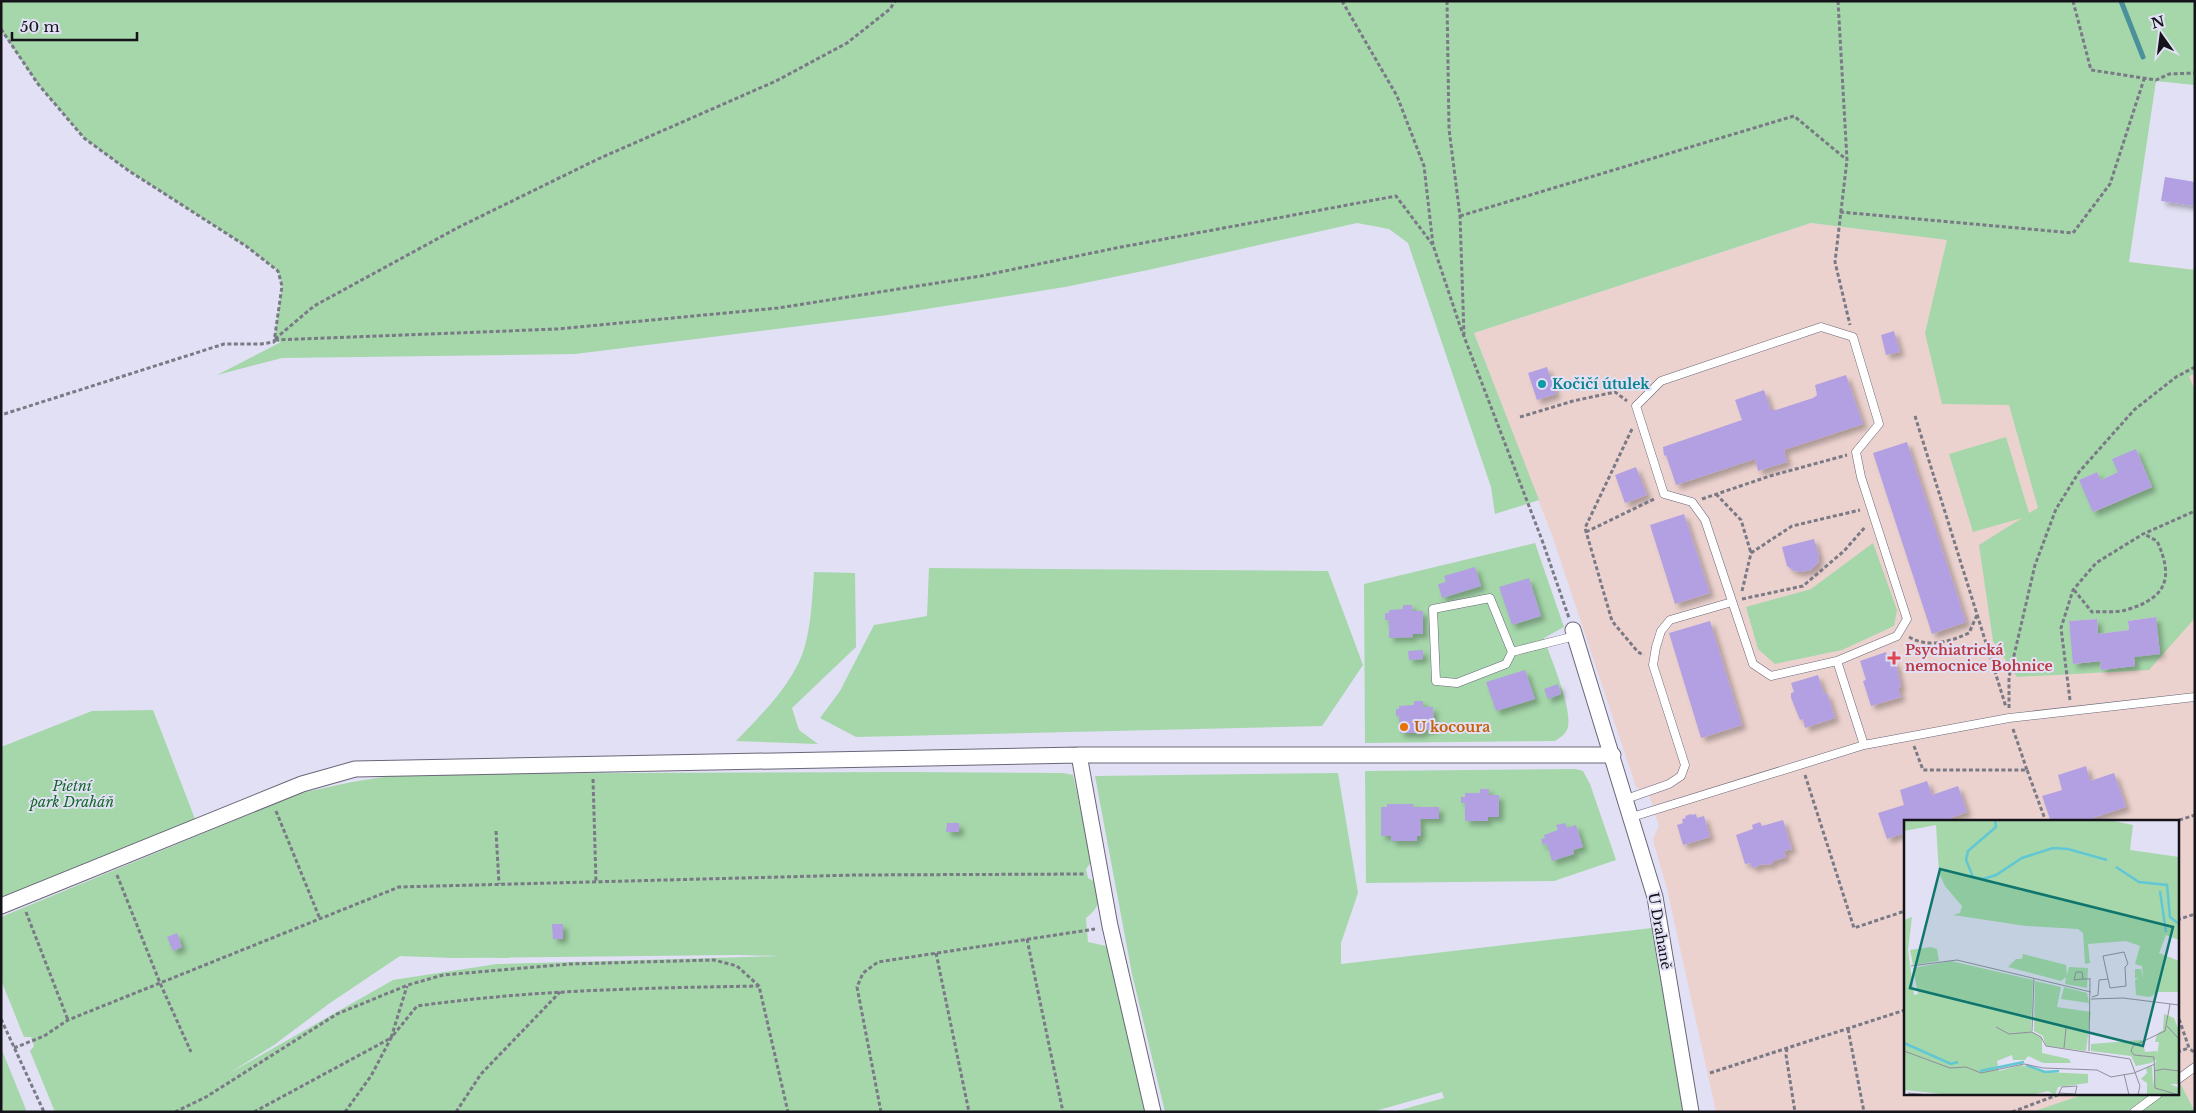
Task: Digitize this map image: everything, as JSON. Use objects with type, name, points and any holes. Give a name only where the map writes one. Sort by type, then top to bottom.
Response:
[{"type":"street","name":"U Drahaně","points":[[1574,633],[1613,754],[1655,897],[1691,1112]]},
{"type":"street","points":[[1,906],[302,784],[355,769],[1079,755],[1613,754]]},
{"type":"street","points":[[1079,755],[1110,926],[1153,1112]]},
{"type":"lane","points":[[1821,327],[1853,337],[1880,424],[1856,452],[1861,477],[1907,620],[1897,636],[1837,661],[1771,676],[1753,664],[1705,520],[1692,502],[1664,494],[1636,406],[1661,381],[1821,327]]},
{"type":"lane","points":[[1512,652],[1490,598],[1433,609],[1436,681],[1457,683],[1506,664],[1512,652],[1574,633]]},
{"type":"lane","points":[[1626,799],[1670,784],[1681,776],[1684,764],[1653,665],[1661,631],[1670,620],[1732,602]]},
{"type":"lane","points":[[1837,661],[1864,744]]},
{"type":"lane","points":[[1632,818],[1864,744],[2009,718],[2195,697]]},
{"type":"lane","points":[[2178,1079],[2195,1067]]},
{"type":"lane","points":[[2134,1112],[2155,1096]]},
{"type":"path","points":[[1,415],[224,344],[274,342],[314,306],[459,227],[598,159],[776,81],[839,47],[890,9],[895,1]]},
{"type":"path","points":[[1342,1],[1397,96],[1424,166],[1433,245],[1464,338],[1542,540],[1574,633]]},
{"type":"path","points":[[1447,1],[1449,129],[1460,216],[1464,338]]},
{"type":"path","points":[[1838,1],[1847,160],[1835,262],[1853,337]]},
{"type":"path","points":[[2073,1],[2091,70],[2144,80],[2156,80],[2169,74],[2195,73]]},
{"type":"path","points":[[1,29],[38,84],[84,138],[137,176],[246,246],[278,271],[282,286],[275,340]]},
{"type":"path","points":[[1840,212],[2073,232],[2110,184],[2144,80]]},
{"type":"path","points":[[1460,216],[1794,116],[1847,160]]},
{"type":"path","points":[[275,340],[557,329],[778,308],[980,276],[1116,248],[1396,196],[1433,245]]},
{"type":"path","points":[[2009,718],[2009,677],[2036,565],[2056,509],[2079,472],[2134,410],[2176,377],[2195,367]]},
{"type":"path","points":[[1520,417],[1573,401],[1614,392],[1636,406]]},
{"type":"path","points":[[1638,415],[1585,528],[1612,621],[1638,652],[1654,661]]},
{"type":"path","points":[[1916,416],[2009,718],[2045,820]]},
{"type":"path","points":[[1692,502],[1856,452]]},
{"type":"path","points":[[1586,532],[1664,494]]},
{"type":"path","points":[[1716,494],[1741,520],[1751,553],[1740,600],[1803,586],[1844,551],[1874,517]]},
{"type":"path","points":[[1751,553],[1792,526],[1871,507]]},
{"type":"path","points":[[2072,710],[2061,628],[2074,590],[2096,563],[2143,534],[2195,511]]},
{"type":"path","points":[[2074,590],[2092,612],[2126,610],[2157,595],[2166,579],[2165,558],[2157,541],[2143,534]]},
{"type":"path","points":[[1900,632],[1919,643],[1948,642],[1969,633],[1977,614]]},
{"type":"path","points":[[1910,736],[1924,770],[2027,770]]},
{"type":"path","points":[[1802,765],[1854,928],[1904,911]]},
{"type":"path","points":[[593,779],[596,882]]},
{"type":"path","points":[[275,808],[320,919]]},
{"type":"path","points":[[2178,820],[2195,814]]},
{"type":"path","points":[[496,831],[499,884]]},
{"type":"path","points":[[14,1048],[44,1036],[68,1020],[399,887],[847,876],[1101,874]]},
{"type":"path","points":[[116,875],[160,983],[191,1052]]},
{"type":"path","points":[[25,910],[68,1020]]},
{"type":"path","points":[[2178,920],[2195,914]]},
{"type":"path","points":[[881,1112],[857,987],[863,973],[878,962],[1110,926]]},
{"type":"path","points":[[1027,939],[1063,1112]]},
{"type":"path","points":[[936,953],[969,1112]]},
{"type":"path","points":[[175,1112],[206,1097],[337,1014],[408,985],[443,975],[570,964],[714,960],[737,966],[759,986],[788,1112]]},
{"type":"path","points":[[345,1112],[371,1076],[391,1038],[408,985]]},
{"type":"path","points":[[254,1112],[391,1038],[417,1006],[472,998],[560,991],[759,986]]},
{"type":"path","points":[[456,1112],[481,1074],[560,991]]},
{"type":"path","points":[[1710,1073],[1904,1010]]},
{"type":"path","points":[[2178,1015],[2189,1048],[2195,1052]]},
{"type":"path","points":[[1,1020],[44,1112]]},
{"type":"path","points":[[1848,1029],[1864,1112]]},
{"type":"path","points":[[1787,1048],[1786,1055],[1795,1112]]},
{"type":"path","points":[[2178,1052],[2189,1048]]},
{"type":"path","points":[[2012,1112],[2055,1096]]},
{"type":"shaded area","name":"Psychiatrická nemocnice Bohnice","points":[[1811,223],[2195,270],[2195,1112],[1716,1112],[1667,889],[1654,844],[1653,838],[1659,826],[1649,795],[1636,787],[1553,538],[1474,333]]},
{"type":"green space","points":[[1,1],[2195,1],[2195,85],[2156,81],[2129,262],[2195,270],[2195,374],[2189,376],[2195,391],[2195,618],[2149,670],[2017,677],[1993,641],[1979,545],[2022,518],[1973,532],[1949,454],[2006,437],[2029,513],[2038,508],[2009,405],[1942,404],[1925,333],[1947,240],[1811,223],[1474,333],[1539,500],[1495,514],[1491,487],[1408,243],[1389,229],[1357,223],[1065,287],[888,315],[575,354],[282,358],[217,375],[281,342],[274,342],[282,286],[278,271],[246,246],[129,171],[84,138],[38,84],[2,32]],"holes":[[[2136,449],[2152,487],[2094,512],[2079,480],[2097,472],[2101,480],[2118,472]],[[2156,617],[2134,657],[2135,666],[2101,670],[2100,661],[2074,664],[2069,621],[2097,619],[2098,634],[2129,630],[2128,621]]]},
{"type":"green space","points":[[1535,543],[1564,627],[1544,638],[1567,707],[1568,727],[1565,733],[1555,741],[1365,743],[1364,584]]},
{"type":"green space","points":[[1873,543],[1897,610],[1894,626],[1842,650],[1775,664],[1758,649],[1746,607],[1811,589]]},
{"type":"green space","points":[[929,568],[1328,571],[1363,665],[1322,726],[856,737],[820,718],[840,691],[874,625],[927,616]]},
{"type":"green space","points":[[814,572],[855,573],[856,647],[792,708],[799,730],[818,744],[736,741],[777,696],[791,677],[802,656],[810,620]]},
{"type":"green space","name":"Pietní park Draháň","points":[[153,710],[195,819],[1,898],[1,747],[92,711]]},
{"type":"green space","points":[[1575,769],[1583,771],[1590,784],[1616,860],[1554,881],[1366,883],[1365,771]]},
{"type":"green space","points":[[907,772],[1063,773],[1073,775],[1092,861],[1086,869],[1088,878],[1097,883],[1099,894],[1097,906],[1086,918],[1088,942],[1111,947],[1148,1112],[55,1112],[30,1051],[34,1046],[31,1037],[24,1037],[1,980],[1,917],[301,793],[403,774]],"holes":[[[400,956],[453,958],[780,956],[497,964],[393,980],[228,1074],[274,1045],[330,1003]]]},
{"type":"green space","points":[[1338,773],[1358,893],[1341,943],[1341,964],[1652,928],[1683,1112],[1393,1112],[1444,1098],[1442,1092],[1372,1112],[1165,1112],[1132,974],[1095,776]]},
{"type":"green space","points":[[1,1048],[27,1112],[1,1112]]},
{"type":"green space","points":[[2178,1079],[2195,1112],[2032,1112],[2079,1096],[2178,1096]]},
{"type":"building","points":[[2165,177],[2195,182],[2195,206],[2161,201]]},
{"type":"building","points":[[1894,331],[1900,352],[1886,355],[1881,335]]},
{"type":"building","name":"Kočičí útulek","points":[[1547,367],[1556,394],[1537,400],[1528,373]]},
{"type":"building","points":[[1846,375],[1863,424],[1784,450],[1787,462],[1758,471],[1755,459],[1676,485],[1666,455],[1664,456],[1663,447],[1742,420],[1735,400],[1764,390],[1771,410],[1776,410],[1813,398],[1817,395],[1815,385]]},
{"type":"building","points":[[1907,442],[1966,622],[1932,634],[1873,453]]},
{"type":"building","points":[[2136,449],[2152,487],[2093,512],[2079,480],[2097,472],[2101,480],[2118,472],[2112,459]]},
{"type":"building","points":[[1636,467],[1647,495],[1625,503],[1615,475]]},
{"type":"building","points":[[1684,514],[1710,593],[1675,604],[1650,525]]},
{"type":"building","points":[[1814,539],[1819,556],[1818,563],[1811,570],[1794,571],[1787,566],[1782,547]]},
{"type":"building","points":[[1475,567],[1481,586],[1442,598],[1438,584],[1446,582],[1444,576]]},
{"type":"building","points":[[1529,578],[1541,616],[1512,625],[1499,587]]},
{"type":"building","points":[[1403,605],[1412,605],[1413,611],[1423,611],[1423,634],[1412,634],[1413,637],[1389,638],[1389,620],[1385,620],[1385,613],[1389,613],[1389,610],[1403,609]]},
{"type":"building","points":[[2156,617],[2160,654],[2134,657],[2135,666],[2101,670],[2100,661],[2073,664],[2069,621],[2097,619],[2098,634],[2129,630],[2128,621]]},
{"type":"building","points":[[1710,621],[1742,725],[1701,738],[1669,633]]},
{"type":"building","points":[[1423,650],[1423,659],[1409,660],[1408,651]]},
{"type":"building","points":[[1886,652],[1889,661],[1893,660],[1896,664],[1901,687],[1898,688],[1901,697],[1871,706],[1863,681],[1866,680],[1860,661]]},
{"type":"building","points":[[1525,670],[1535,699],[1496,711],[1486,682]]},
{"type":"building","points":[[1818,675],[1824,694],[1827,693],[1835,718],[1805,728],[1803,719],[1800,720],[1791,698],[1791,693],[1794,692],[1791,683]]},
{"type":"building","points":[[1558,684],[1561,694],[1548,699],[1544,689]]},
{"type":"building","points":[[1414,701],[1423,701],[1423,707],[1433,707],[1434,729],[1423,730],[1423,733],[1400,733],[1399,716],[1396,716],[1396,709],[1399,709],[1399,706],[1414,705]]},
{"type":"building","points":[[2086,766],[2090,781],[2114,773],[2126,807],[2087,820],[2050,820],[2042,796],[2062,790],[2058,775]]},
{"type":"building","points":[[1927,781],[1932,795],[1958,786],[1967,812],[1951,818],[1952,820],[1904,820],[1904,838],[1902,834],[1887,839],[1878,813],[1904,805],[1900,790]]},
{"type":"building","points":[[1480,789],[1489,789],[1489,795],[1499,795],[1499,817],[1488,817],[1488,821],[1465,821],[1465,803],[1461,803],[1461,797],[1465,797],[1465,793],[1480,793]]},
{"type":"building","points":[[1387,804],[1439,807],[1439,819],[1420,819],[1421,836],[1417,836],[1417,841],[1391,841],[1391,836],[1381,836],[1381,807],[1387,807]]},
{"type":"building","points":[[1696,814],[1697,818],[1704,816],[1710,837],[1683,845],[1677,825],[1683,823],[1682,819],[1686,818],[1685,816]]},
{"type":"building","points":[[1783,820],[1792,849],[1784,851],[1786,857],[1774,861],[1770,865],[1764,864],[1752,868],[1750,863],[1745,864],[1736,835],[1753,829],[1752,825],[1760,822],[1762,826]]},
{"type":"building","points":[[947,823],[959,823],[959,832],[946,832]]},
{"type":"building","points":[[1565,823],[1567,828],[1576,825],[1583,847],[1573,850],[1574,854],[1552,861],[1547,844],[1543,845],[1541,839],[1545,838],[1544,835],[1558,830],[1556,825]]},
{"type":"building","points":[[552,924],[563,924],[563,939],[553,939]]},
{"type":"building","points":[[177,933],[182,947],[173,951],[167,937]]},
{"type":"waterway","points":[[2121,1],[2143,57]]},
{"type":"place","name":"Kočičí útulek","points":[[1542,384]]},
{"type":"place","name":"Psychiatrická nemocnice Bohnice","points":[[1894,658]]},
{"type":"place","name":"U kocoura","points":[[1404,727]]}]
